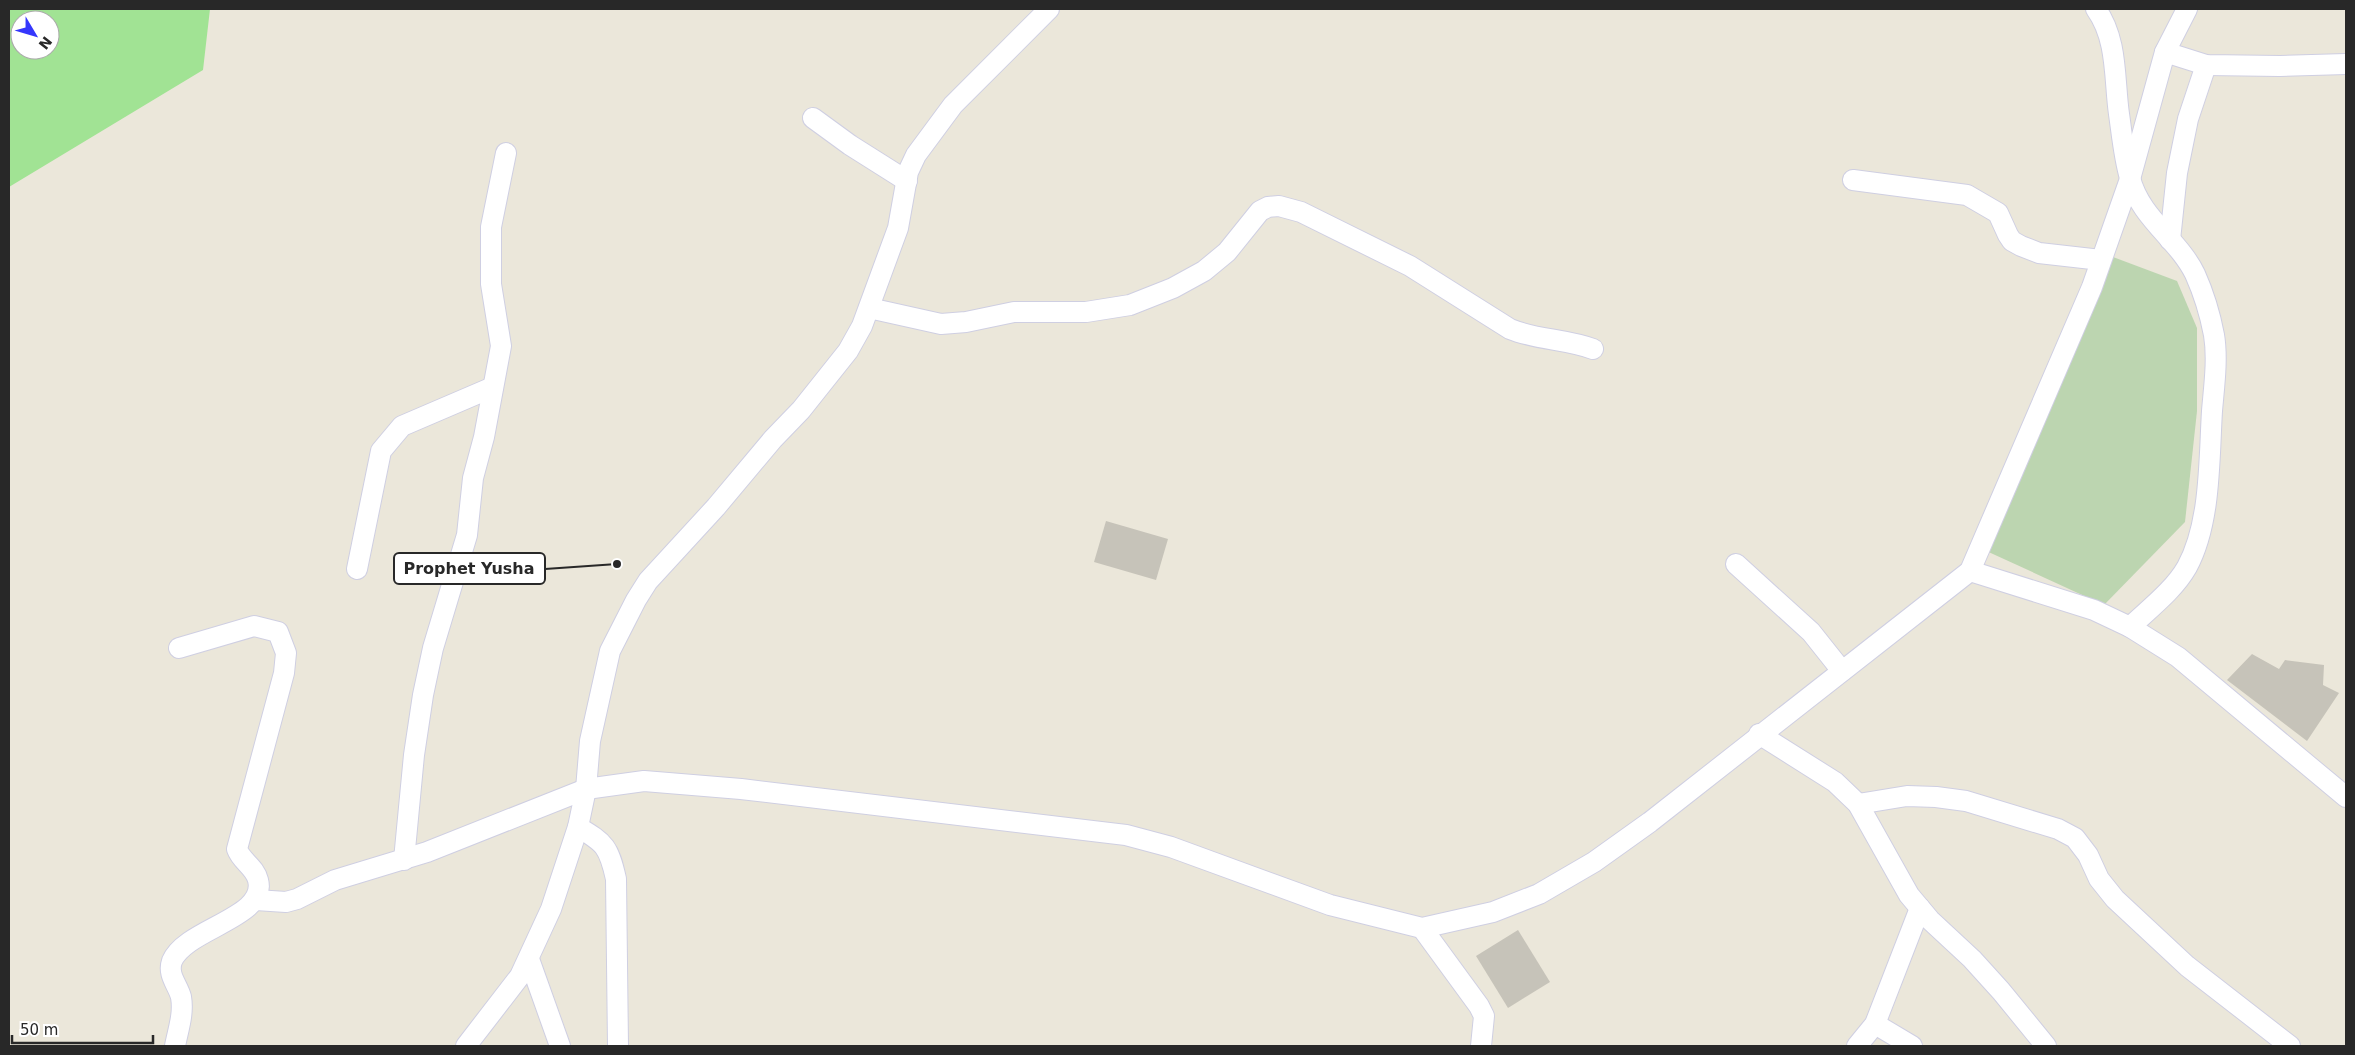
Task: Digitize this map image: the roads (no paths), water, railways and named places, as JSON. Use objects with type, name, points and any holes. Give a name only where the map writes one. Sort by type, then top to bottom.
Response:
[{"type":"street","points":[[466,1046],[500,1004],[529,959],[554,901],[578,827],[586,789],[590,741],[610,652],[636,600],[648,581],[716,507],[773,439],[824,383],[848,351],[862,326],[898,228],[907,181],[916,154],[953,105],[1049,9]]},
{"type":"street","points":[[2096,9],[2103,19],[2112,47],[2119,114],[2130,179],[2143,209],[2194,272],[2206,301],[2214,337],[2214,380],[2209,464],[2203,521],[2195,549],[2186,568],[2130,627]]},
{"type":"street","points":[[256,900],[286,902],[297,899],[335,880],[404,860],[586,789],[644,781],[741,789],[1126,835],[1171,847],[1330,905],[1422,928],[1493,912],[1539,894],[1594,862],[1618,845],[1970,571],[2092,287],[2130,179],[2165,52],[2187,9]]},
{"type":"street","points":[[2165,52],[2206,65],[2280,66],[2346,64]]},
{"type":"street","points":[[2170,240],[2176,173],[2188,119],[2206,65]]},
{"type":"street","points":[[813,118],[850,145],[907,181]]},
{"type":"street","points":[[404,860],[414,755],[423,694],[432,648],[467,534],[473,478],[501,346],[491,284],[491,227],[506,153]]},
{"type":"street","points":[[1853,180],[1967,194],[1998,212],[2012,241],[2026,248],[2039,253],[2101,260]]},
{"type":"street","points":[[869,308],[941,324],[966,322],[1014,312],[1086,312],[1130,304],[1173,288],[1204,270],[1227,252],[1260,211],[1268,207],[1279,206],[1301,212],[1410,266],[1510,329],[1524,334],[1593,348]]},
{"type":"street","points":[[357,569],[381,451],[402,426],[493,387]]},
{"type":"street","points":[[1736,564],[1810,632],[1842,671]]},
{"type":"street","points":[[1970,571],[2094,610],[2130,627],[2178,658],[2346,797]]},
{"type":"street","points":[[175,1046],[182,1013],[181,996],[171,975],[171,963],[178,951],[195,938],[242,912],[256,900],[259,893],[259,881],[256,874],[239,855],[237,849],[284,673],[286,653],[278,632],[254,626],[178,648]]},
{"type":"street","points":[[1759,734],[1835,782],[1858,804],[1891,866],[1920,908],[2001,991],[2046,1046]]},
{"type":"street","points":[[1858,804],[1907,796],[1936,797],[1986,806],[2010,816],[2058,829],[2075,838],[2088,855],[2100,879],[2115,899],[2187,966],[2290,1046]]},
{"type":"street","points":[[578,827],[600,840],[611,857],[616,879],[618,1046]]},
{"type":"street","points":[[1857,1046],[1875,1024],[1920,908]]},
{"type":"street","points":[[1422,928],[1479,1006],[1484,1016],[1480,1046]]},
{"type":"street","points":[[529,959],[560,1046]]},
{"type":"street","points":[[1875,1024],[1912,1046]]},
{"type":"place","name":"Prophet Yusha","points":[[617,564]]}]
